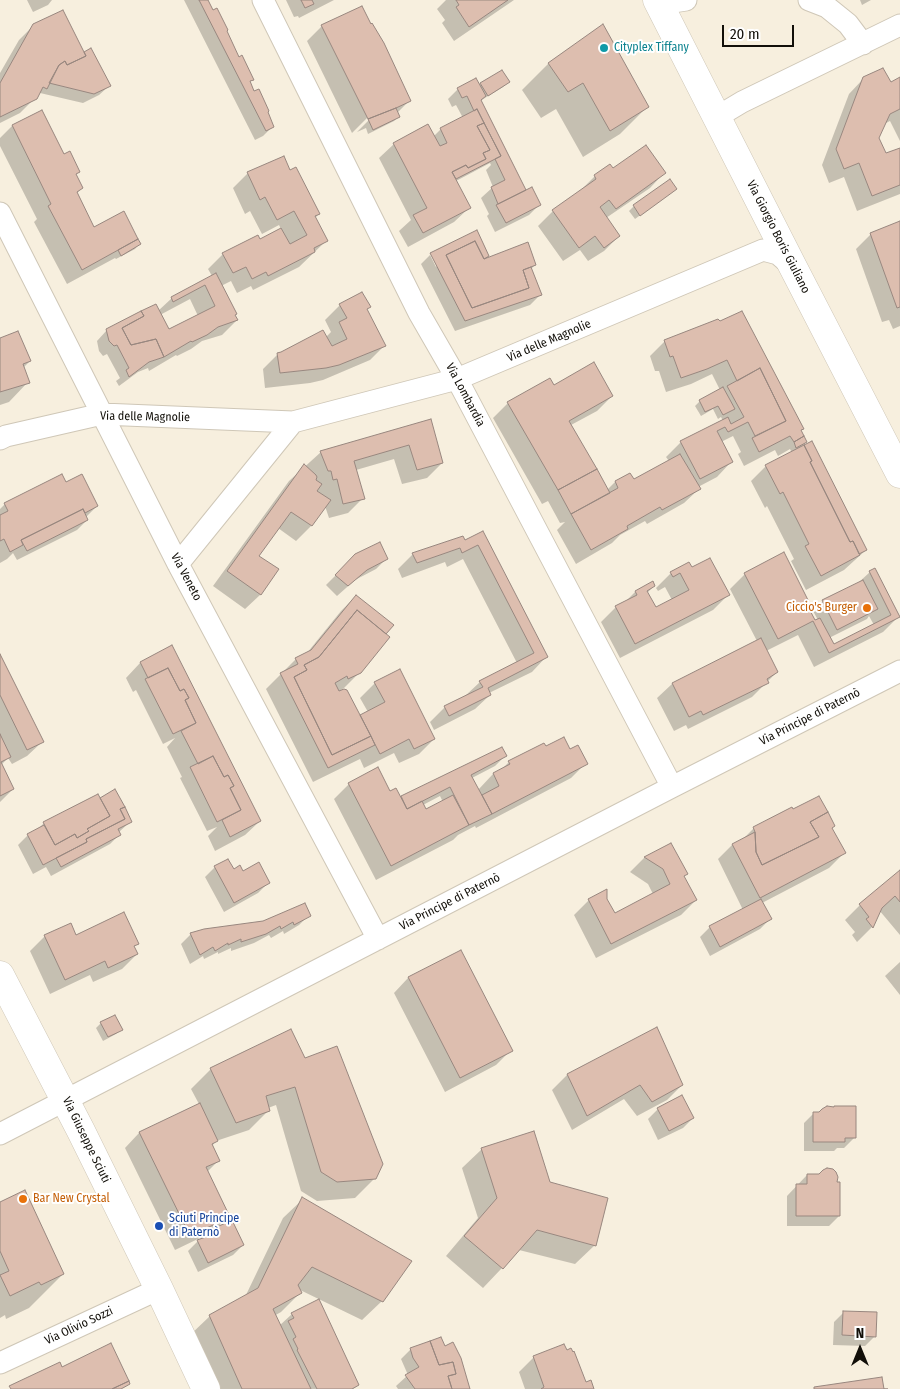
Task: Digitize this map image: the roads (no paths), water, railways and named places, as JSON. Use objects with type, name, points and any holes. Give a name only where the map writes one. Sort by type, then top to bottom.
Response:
[{"type":"street","name":"Via Lombardia","points":[[263,0],[419,313],[457,379],[672,787]]},
{"type":"street","points":[[659,2],[686,0]]},
{"type":"street","points":[[809,0],[827,7],[848,24],[863,44]]},
{"type":"street","name":"Via Giorgio Boris Giuliano","points":[[659,2],[899,471]]},
{"type":"street","points":[[717,117],[742,102],[900,25]]},
{"type":"street","name":"Via Veneto","points":[[0,212],[178,564],[378,939]]},
{"type":"street","name":"Via delle Magnolie","points":[[0,440],[6,436],[102,414],[293,422],[457,379],[763,250],[778,254],[793,267]]},
{"type":"street","points":[[178,564],[293,422]]},
{"type":"street","name":"Via Principe di Paternò","points":[[0,1134],[900,671]]},
{"type":"street","name":"Via Giuseppe Sciuti","points":[[0,975],[66,1100],[206,1389]]},
{"type":"street","name":"Via Olivio Sozzi","points":[[0,1362],[159,1289]]},
{"type":"place","name":"Cityplex Tiffany","points":[[604,48]]},
{"type":"place","name":"Ciccio's Burger","points":[[867,608]]},
{"type":"place","name":"Bar New Crystal","points":[[23,1199]]},
{"type":"place","name":"Sciuti Principe di Paternò","points":[[159,1226]]}]
